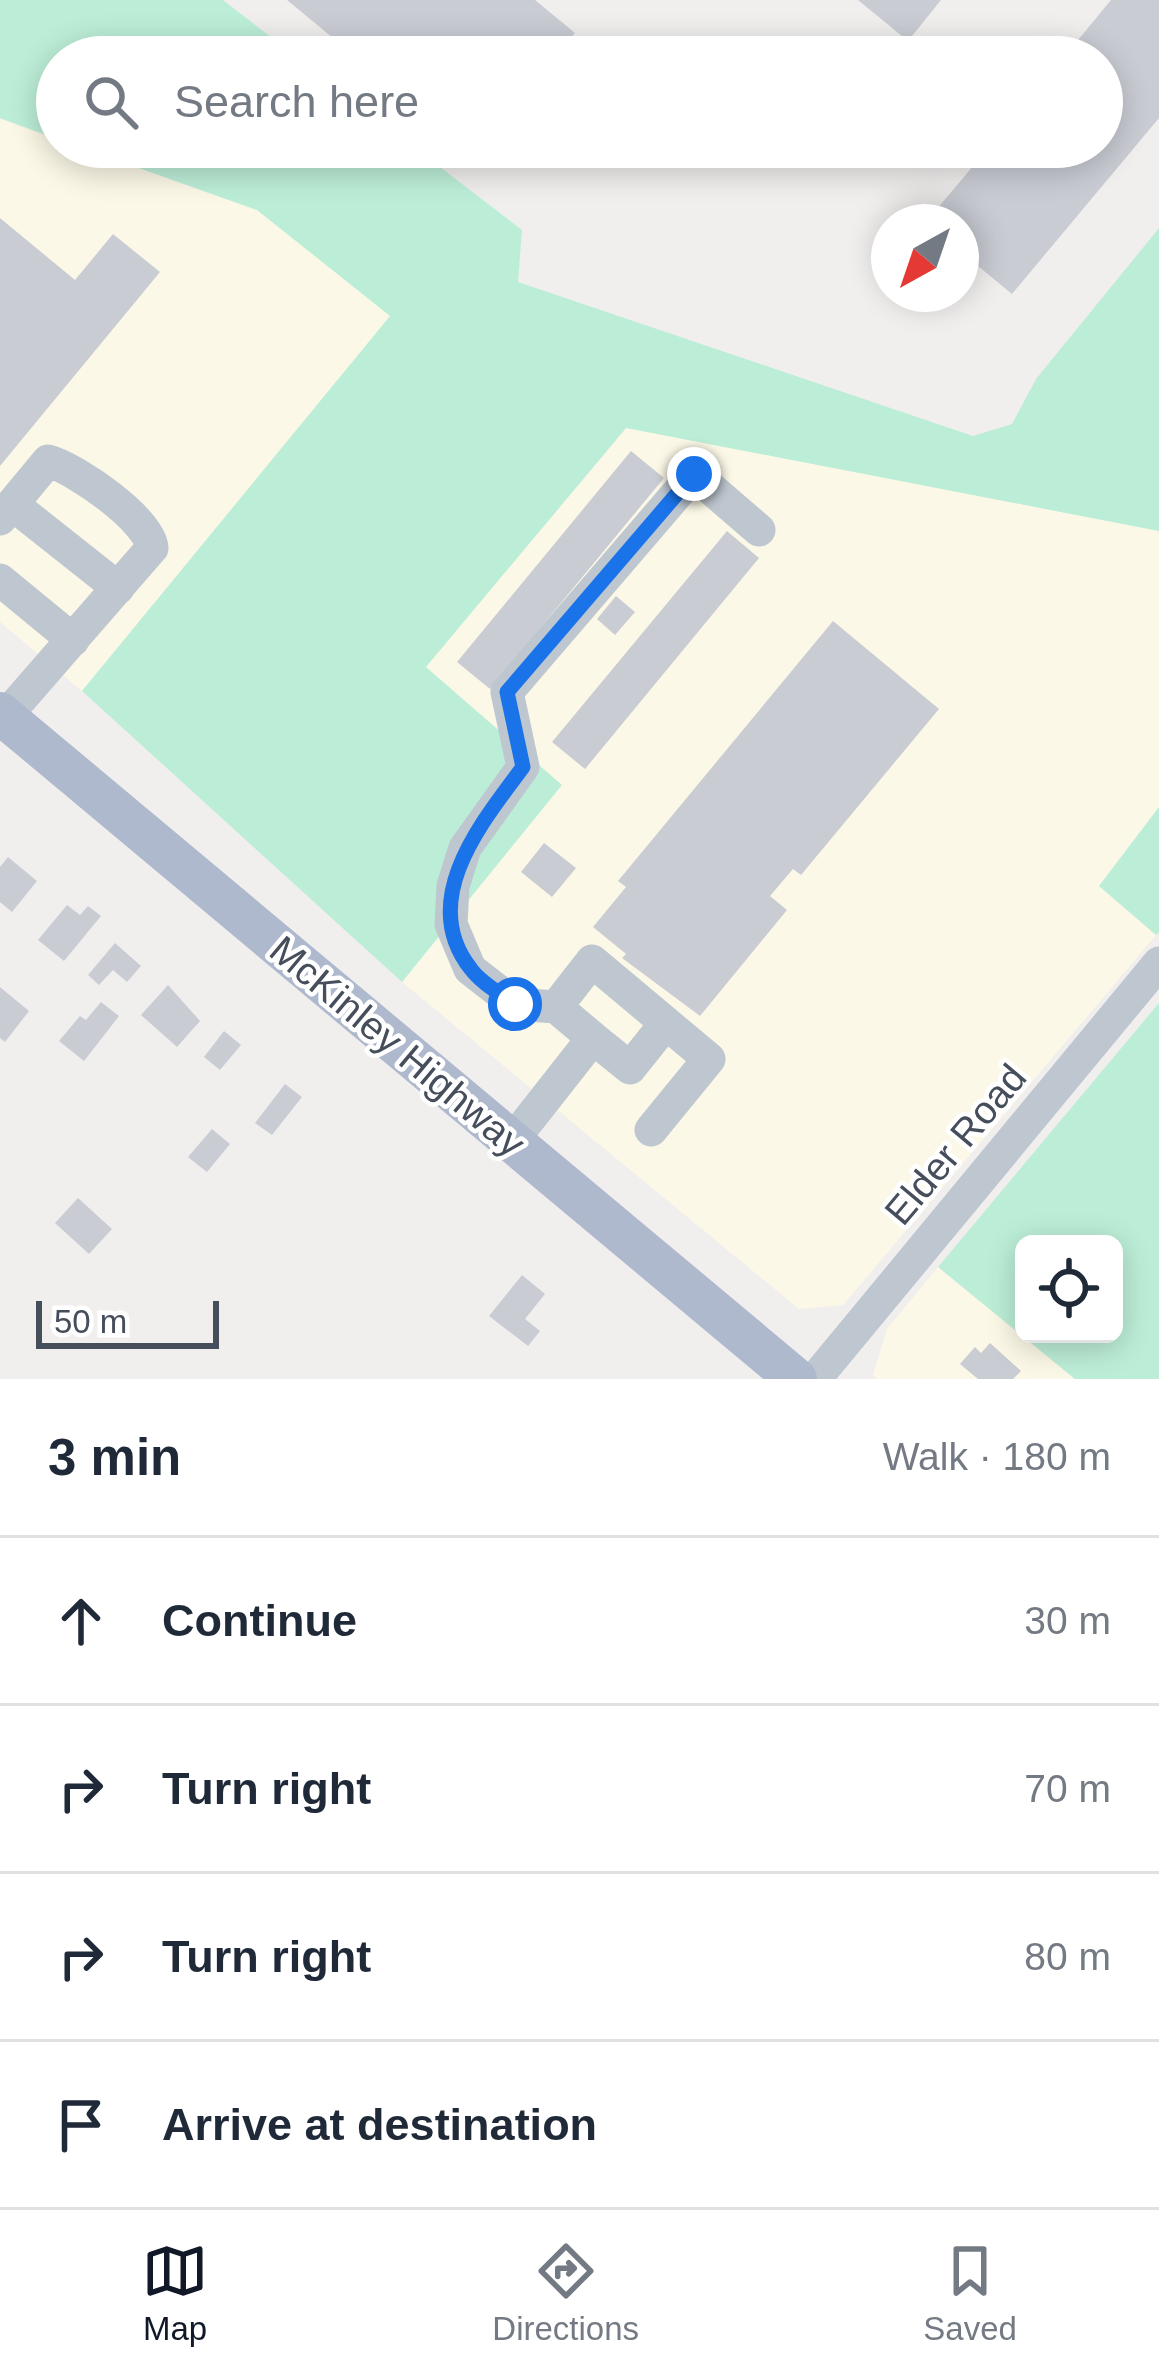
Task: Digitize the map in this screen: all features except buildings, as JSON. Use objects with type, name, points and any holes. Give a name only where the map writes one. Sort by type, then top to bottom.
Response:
[{"type":"main road","name":"McKinley Highway","points":[[3,715],[796,1379]]},
{"type":"street","points":[[3,715],[73,640],[118,588],[152,548],[142,524],[64,465],[48,461],[6,512],[118,588]]},
{"type":"street","points":[[666,1023],[630,1067],[556,1007],[515,1004],[470,968],[451,924],[453,886],[465,848],[523,767],[507,692],[694,474],[759,530]]},
{"type":"street","points":[[0,580],[73,640]]},
{"type":"street","points":[[556,1007],[592,961],[709,1058],[651,1130]]},
{"type":"street","name":"Elder Road","points":[[815,1379],[1159,963]]},
{"type":"street","points":[[512,1141],[593,1038]]},
{"type":"shaded area","points":[[0,119],[36,132],[36,168],[139,168],[257,210],[391,316],[82,691],[0,622]]},
{"type":"shaded area","points":[[627,427],[1159,531],[1159,807],[1099,886],[1156,935],[843,1305],[799,1309],[402,982],[561,785],[425,667]]},
{"type":"shaded area","points":[[938,1267],[1015,1330],[1015,1343],[1031,1343],[1075,1379],[877,1379],[873,1375],[887,1329]]},
{"type":"green space","points":[[0,0],[223,0],[270,36],[36,36],[36,131],[0,118]]},
{"type":"green space","points":[[139,168],[441,168],[522,230],[518,282],[973,436],[1012,424],[1036,379],[1159,228],[1159,531],[626,428],[426,667],[562,785],[402,982],[82,691],[390,316],[257,210]]},
{"type":"green space","points":[[1159,807],[1159,932],[1156,935],[1099,886]]},
{"type":"green space","points":[[1159,1003],[1159,1379],[1075,1379],[1031,1343],[1123,1343],[1123,1235],[1015,1235],[1015,1330],[938,1267]]},
{"type":"route","points":[[515,1004],[470,968],[451,924],[453,886],[465,848],[523,767],[507,692],[694,474]]}]
